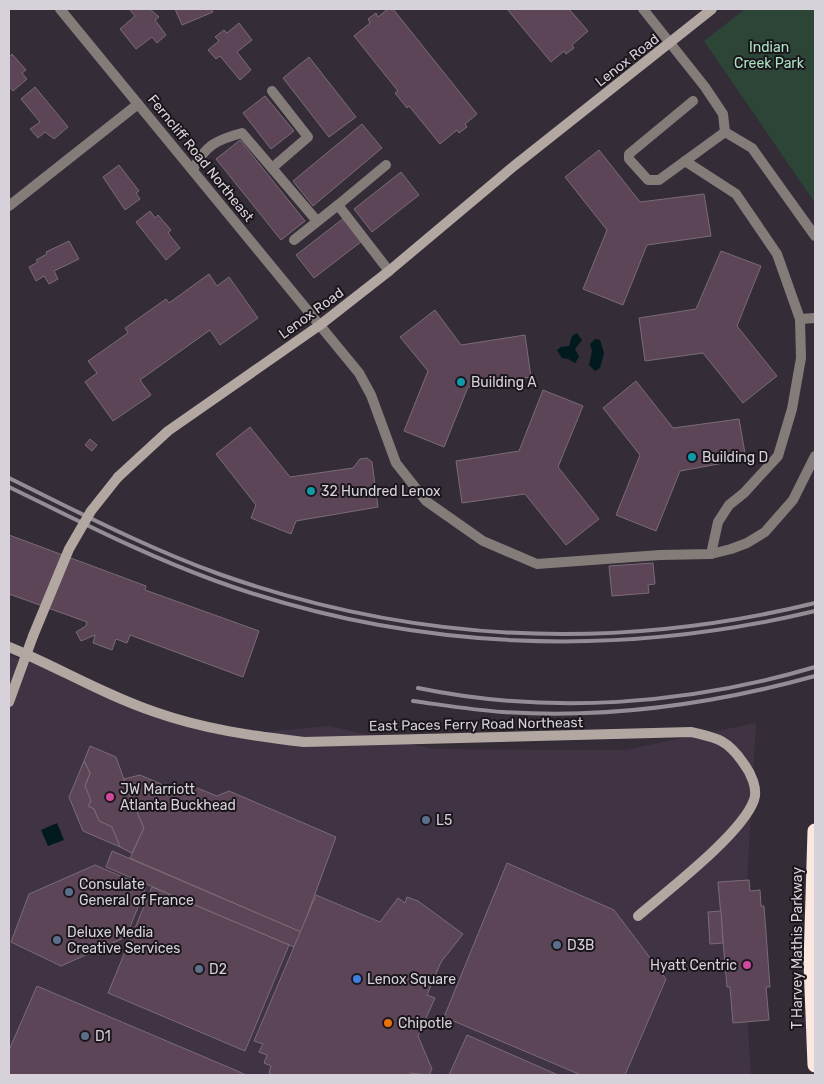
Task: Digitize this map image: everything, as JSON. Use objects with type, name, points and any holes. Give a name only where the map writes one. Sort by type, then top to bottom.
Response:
[{"type":"highway","name":"T Harvey Mathis Parkway","points":[[815,831],[811,943],[815,1065]]},
{"type":"street","name":"Ferncliff Road Northeast","points":[[60,9],[196,173],[363,380],[371,395],[396,463],[426,502],[483,541],[537,564],[660,554],[711,554],[748,543],[764,532],[793,500],[815,456]]},
{"type":"street","points":[[643,9],[671,43],[723,114],[725,132]]},
{"type":"street","name":"Lenox Road","points":[[9,702],[69,549],[92,511],[118,477],[168,431],[320,325],[390,271],[514,166],[712,9]]},
{"type":"street","points":[[272,91],[308,137],[272,168]]},
{"type":"street","points":[[693,101],[629,154],[629,159],[648,180],[659,180],[725,132]]},
{"type":"street","points":[[9,206],[138,104]]},
{"type":"street","points":[[725,132],[752,148],[815,236]]},
{"type":"street","points":[[196,173],[204,162],[221,146],[222,140],[242,133],[317,222]]},
{"type":"street","points":[[685,160],[736,194],[777,254],[800,319],[800,366],[792,409],[778,456],[744,493],[729,505],[718,522],[711,554]]},
{"type":"street","points":[[294,240],[386,165]]},
{"type":"street","points":[[338,205],[390,271]]},
{"type":"street","points":[[800,319],[815,318]]},
{"type":"street","name":"East Paces Ferry Road Northeast","points":[[9,647],[154,712],[205,727],[250,736],[304,742],[691,732],[717,738],[734,748],[749,770],[755,789],[754,799],[743,821],[716,848],[638,916]]},
{"type":"shaded area","points":[[577,333],[582,340],[575,349],[579,357],[575,363],[562,358],[557,350],[561,347],[569,346],[572,336]]},
{"type":"shaded area","points":[[595,339],[600,340],[604,353],[600,368],[595,371],[589,365],[592,351],[590,344]]},
{"type":"shaded area","points":[[9,655],[233,735],[329,726],[433,749],[624,750],[756,723],[743,951],[751,1075],[9,1075]]},
{"type":"shaded area","points":[[57,823],[64,840],[48,846],[41,830]]},
{"type":"green space","name":"Indian Creek Park","points":[[745,9],[815,9],[815,203],[704,41]]},
{"type":"building","points":[[129,9],[150,9],[159,17],[155,20],[166,35],[157,43],[152,37],[136,49],[120,29],[135,16]]},
{"type":"building","points":[[175,9],[211,9],[213,12],[182,25]]},
{"type":"building","points":[[388,9],[393,9],[477,114],[465,124],[467,127],[459,133],[457,130],[440,144],[409,106],[407,108],[395,93],[398,91],[354,36],[370,23],[368,19],[376,13],[378,17]]},
{"type":"building","points":[[507,9],[569,9],[588,31],[572,45],[574,48],[566,54],[564,51],[551,62]]},
{"type":"building","points":[[239,23],[252,40],[237,52],[251,70],[240,80],[220,56],[216,59],[208,50],[219,41],[215,37],[224,30],[227,33]]},
{"type":"building","points":[[12,54],[26,70],[22,73],[27,79],[13,91],[9,86],[9,57]]},
{"type":"building","points":[[309,57],[356,117],[329,137],[283,78]]},
{"type":"building","points":[[35,87],[68,127],[54,139],[45,132],[38,138],[30,129],[40,122],[21,99]]},
{"type":"building","points":[[265,96],[294,131],[271,149],[243,113]]},
{"type":"building","points":[[362,124],[382,148],[313,206],[293,181]]},
{"type":"building","points":[[240,140],[305,221],[281,240],[216,159]]},
{"type":"building","points":[[599,150],[640,202],[704,194],[711,236],[647,245],[623,305],[583,289],[607,230],[565,177]]},
{"type":"building","points":[[119,165],[139,191],[136,193],[140,199],[125,210],[103,177]]},
{"type":"building","points":[[401,172],[419,195],[372,232],[354,209]]},
{"type":"building","points":[[150,211],[155,218],[158,215],[171,230],[168,233],[180,248],[166,260],[136,222]]},
{"type":"building","points":[[344,218],[362,241],[314,278],[296,255]]},
{"type":"building","points":[[69,241],[79,259],[54,271],[58,279],[49,284],[44,276],[36,281],[29,267],[38,262],[36,260],[47,254],[46,252]]},
{"type":"building","points":[[721,251],[761,266],[737,326],[777,376],[743,403],[703,353],[645,361],[639,318],[696,309]]},
{"type":"building","points":[[209,274],[217,286],[229,277],[258,318],[220,345],[210,330],[140,380],[151,395],[113,421],[85,382],[97,373],[88,361],[128,333],[125,328],[166,299],[169,303]]},
{"type":"building","name":"Building A","points":[[435,310],[461,345],[525,335],[531,377],[468,387],[444,447],[404,431],[428,371],[400,337]]},
{"type":"building","name":"Building D","points":[[636,381],[673,428],[739,419],[746,459],[680,471],[656,531],[616,515],[640,455],[603,408]]},
{"type":"building","points":[[543,390],[583,406],[558,467],[599,519],[566,545],[525,494],[462,503],[456,461],[519,451]]},
{"type":"building","name":"32 Hundred Lenox","points":[[250,427],[290,477],[353,468],[360,459],[367,458],[372,462],[378,507],[296,521],[291,534],[251,518],[256,505],[216,454]]},
{"type":"building","points":[[90,439],[97,445],[92,451],[85,445]]},
{"type":"building","points":[[9,535],[146,586],[145,590],[259,631],[243,677],[130,635],[127,643],[116,639],[112,650],[93,643],[95,635],[81,641],[76,632],[86,626],[87,622],[9,594]]},
{"type":"building","points":[[653,563],[655,584],[648,585],[649,593],[612,596],[609,566]]},
{"type":"building","name":"JW Marriott Atlanta Buckhead","points":[[90,746],[116,757],[127,788],[131,790],[129,794],[144,828],[132,853],[120,847],[112,827],[99,821],[94,809],[88,806],[91,801],[85,786],[90,773],[84,761]]},
{"type":"building","points":[[84,761],[90,773],[85,786],[91,801],[88,806],[94,809],[99,821],[112,827],[120,847],[83,831],[69,797]]},
{"type":"building","points":[[140,775],[161,784],[167,796],[192,786],[217,796],[229,791],[336,837],[301,932],[130,858],[144,828],[129,794],[131,790],[127,788],[124,779]]},
{"type":"building","points":[[112,851],[301,932],[294,947],[106,867]]},
{"type":"building","name":"D3B","points":[[507,863],[614,910],[666,979],[625,1075],[581,1075],[444,1017]]},
{"type":"building","points":[[95,865],[146,887],[126,937],[61,966],[11,942],[29,894]]},
{"type":"building","name":"Hyatt Centric","points":[[749,880],[750,891],[760,890],[761,906],[764,906],[770,987],[766,987],[769,1020],[733,1023],[730,987],[727,987],[718,882]]},
{"type":"building","name":"D2","points":[[152,887],[289,945],[245,1051],[108,993]]},
{"type":"building","name":"Lenox Square","points":[[316,895],[380,922],[398,898],[405,903],[407,897],[418,901],[463,934],[441,962],[427,995],[435,998],[418,1036],[432,1069],[429,1075],[410,1073],[409,1075],[273,1075],[269,1073],[271,1066],[264,1063],[267,1055],[259,1052],[263,1044],[254,1041]]},
{"type":"building","points":[[721,911],[723,943],[710,944],[708,912]]},
{"type":"building","name":"D1","points":[[37,986],[246,1075],[9,1075],[9,1050]]},
{"type":"building","points":[[467,1035],[558,1075],[449,1075]]},
{"type":"railway","points":[[9,478],[139,541],[192,564],[292,597],[366,615],[440,626],[515,633],[590,634],[664,629],[740,619],[815,603]]},
{"type":"railway","points":[[9,487],[137,549],[216,581],[289,604],[363,622],[438,634],[513,640],[589,641],[665,636],[740,626],[815,611]]},
{"type":"railway","points":[[418,688],[467,696],[517,701],[567,703],[618,702],[717,690],[767,680],[815,667]]},
{"type":"railway","points":[[413,701],[469,709],[543,714],[622,711],[700,702],[815,676]]},
{"type":"place","name":"Building A","points":[[461,382]]},
{"type":"place","name":"Building D","points":[[692,457]]},
{"type":"place","name":"32 Hundred Lenox","points":[[311,491]]},
{"type":"place","name":"JW Marriott Atlanta Buckhead","points":[[110,797]]},
{"type":"place","name":"L5","points":[[426,820]]},
{"type":"place","name":"Consulate General of France","points":[[69,892]]},
{"type":"place","name":"Deluxe Media Creative Services","points":[[57,940]]},
{"type":"place","name":"D3B","points":[[557,945]]},
{"type":"place","name":"Hyatt Centric","points":[[747,965]]},
{"type":"place","name":"D2","points":[[199,969]]},
{"type":"place","name":"Lenox Square","points":[[357,979]]},
{"type":"place","name":"Chipotle","points":[[388,1023]]},
{"type":"place","name":"D1","points":[[85,1036]]}]
